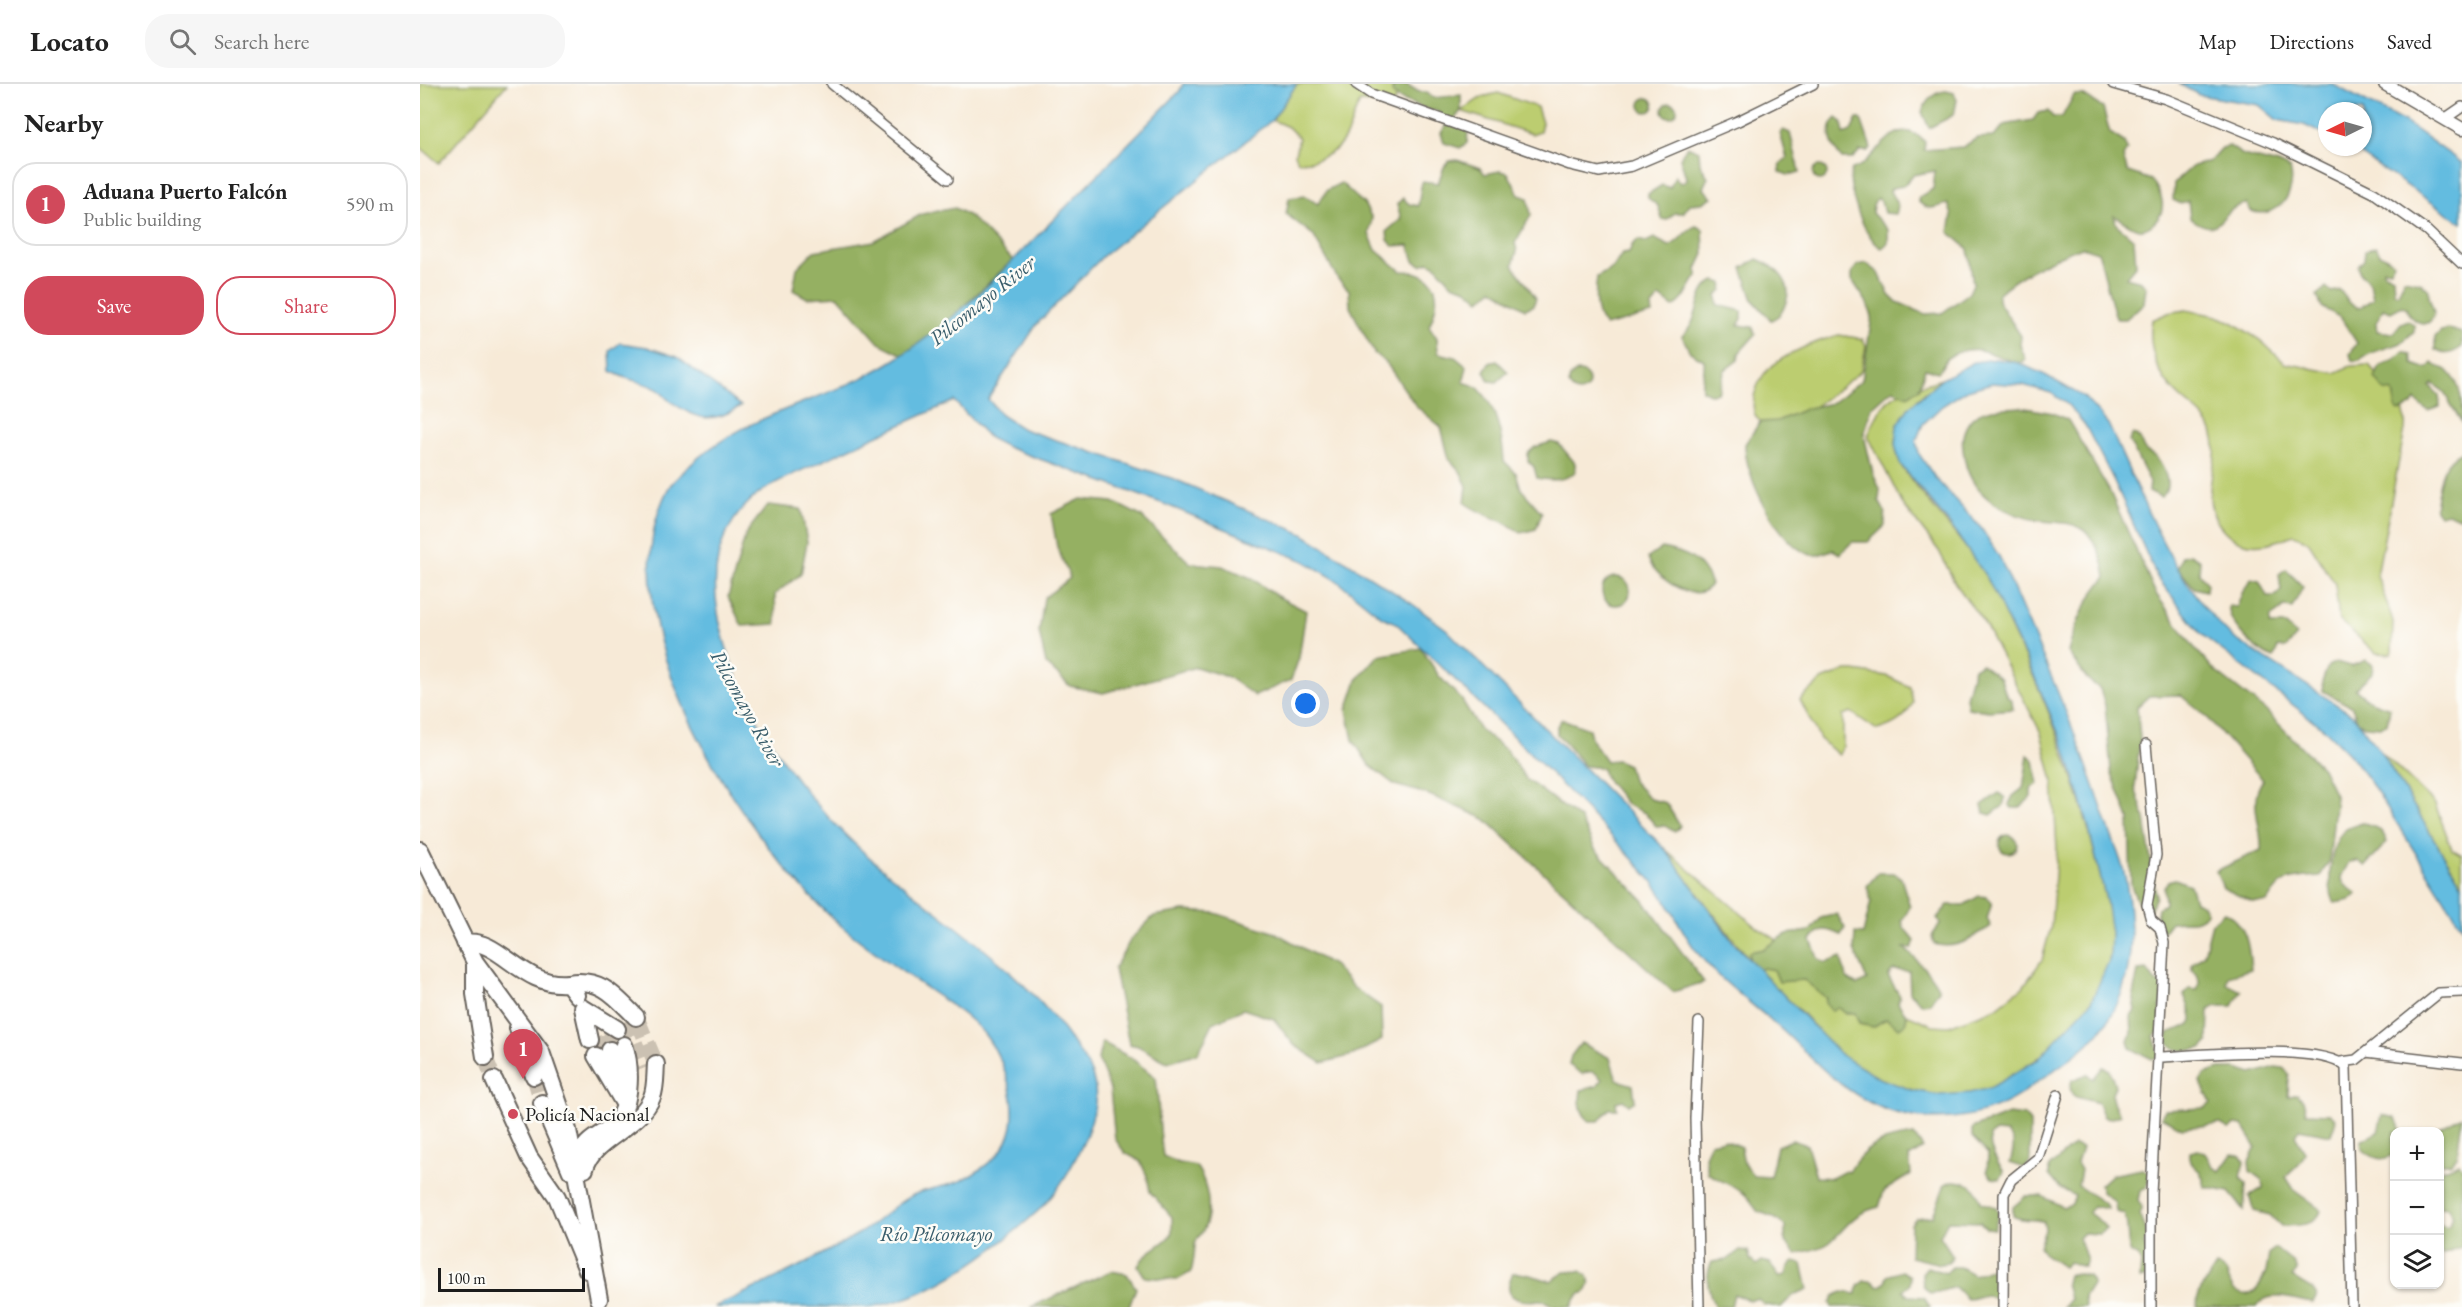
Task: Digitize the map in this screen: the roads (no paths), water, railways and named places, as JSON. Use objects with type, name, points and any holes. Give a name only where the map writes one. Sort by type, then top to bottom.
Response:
[{"type":"highway","points":[[420,850],[475,963],[541,1052],[568,1130],[602,1303]]},
{"type":"highway","points":[[465,943],[480,943],[543,982],[576,995],[612,1030]]},
{"type":"highway","points":[[475,963],[475,994],[486,1057]]},
{"type":"highway","points":[[576,995],[594,983],[610,991],[622,1004],[612,1030]]},
{"type":"highway","points":[[576,995],[612,1030]]},
{"type":"highway","points":[[514,1014],[534,1076]]},
{"type":"highway","points":[[580,1191],[583,1148],[590,1139],[617,1121],[625,1105],[623,1062],[610,1050],[625,1105]]},
{"type":"highway","points":[[580,1191],[590,1154],[630,1123],[651,1099],[655,1086],[650,1066]]},
{"type":"highway","points":[[494,1080],[529,1158],[557,1197],[602,1303]]},
{"type":"highway","points":[[542,1102],[556,1140],[580,1191]]},
{"type":"street","points":[[832,84],[948,179]]},
{"type":"street","points":[[1356,84],[1371,94],[1570,165],[1599,172],[1632,166],[1738,121],[1813,84]]},
{"type":"street","points":[[2113,84],[2166,99],[2272,143],[2374,193],[2426,230],[2462,264]]},
{"type":"street","points":[[2385,84],[2462,129]]},
{"type":"street","points":[[2446,118],[2462,107]]},
{"type":"street","points":[[2146,745],[2156,855],[2146,905],[2151,920],[2160,928],[2164,943],[2160,1057],[2151,1193],[2151,1307]]},
{"type":"street","points":[[2160,1057],[2250,1052],[2315,1056],[2341,1062],[2356,1060],[2439,993],[2462,992]]},
{"type":"street","points":[[1699,1307],[1695,1118],[1700,1022]]},
{"type":"street","points":[[2366,1052],[2462,1063]]},
{"type":"street","points":[[2341,1062],[2346,1067],[2352,1307]]},
{"type":"street","points":[[2003,1307],[2004,1194],[2011,1180],[2038,1158],[2058,1095]]},
{"type":"water","points":[[1183,84],[1297,84],[1272,120],[1103,256],[1037,324],[988,399],[1001,415],[1023,429],[1174,479],[1303,534],[1411,603],[1446,629],[1665,849],[1733,942],[1841,1055],[1879,1078],[1912,1090],[1940,1095],[1969,1093],[1990,1088],[2037,1060],[2091,1002],[2110,958],[2111,933],[2106,900],[2086,817],[2066,751],[2032,671],[1987,578],[1951,526],[1900,464],[1895,445],[1897,426],[1909,407],[1942,379],[1974,362],[1996,359],[2019,363],[2045,375],[2084,397],[2108,424],[2160,537],[2192,590],[2211,615],[2232,637],[2353,715],[2381,752],[2462,885],[2462,927],[2376,790],[2350,755],[2324,729],[2201,634],[2157,577],[2114,481],[2085,425],[2068,405],[2051,393],[2023,385],[1992,383],[1967,390],[1942,406],[1923,424],[1916,441],[1919,454],[1936,479],[1981,528],[1999,556],[2042,654],[2082,752],[2126,879],[2131,939],[2130,956],[2116,1006],[2101,1031],[2092,1040],[2062,1065],[2013,1099],[1973,1115],[1951,1118],[1908,1116],[1887,1110],[1855,1094],[1833,1078],[1714,971],[1694,948],[1654,883],[1587,810],[1396,623],[1382,617],[1335,579],[1304,561],[1164,504],[1009,448],[989,438],[954,401],[787,477],[750,501],[729,528],[718,558],[716,589],[720,623],[727,650],[748,703],[777,752],[811,798],[859,848],[987,952],[1047,1009],[1079,1052],[1092,1075],[1095,1102],[1092,1118],[1069,1171],[1059,1187],[1038,1211],[1002,1242],[960,1272],[937,1285],[891,1303],[868,1307],[714,1307],[841,1244],[865,1230],[909,1197],[960,1181],[973,1174],[993,1159],[1004,1147],[1013,1116],[1010,1088],[1001,1061],[995,1049],[976,1025],[839,924],[801,886],[762,838],[724,784],[692,724],[667,662],[652,601],[652,542],[668,489],[708,450],[733,434],[866,376],[913,348],[933,333],[1010,264],[1179,92]]},
{"type":"water","points":[[2179,84],[2332,84],[2366,102],[2318,102],[2318,132],[2304,125],[2277,120],[2259,105],[2199,95]]},
{"type":"water","points":[[2372,105],[2406,123],[2462,163],[2462,223],[2363,156],[2372,156]]},
{"type":"water","points":[[620,343],[647,347],[677,357],[741,406],[713,418],[696,416],[688,412],[667,399],[657,389],[611,371],[610,351]]},
{"type":"tunnel","points":[[626,1021],[645,1068]]},
{"type":"tunnel","points":[[638,1021],[656,1064]]},
{"type":"tunnel","points":[[611,1031],[617,1048]]},
{"type":"tunnel","points":[[597,1037],[603,1053]]},
{"type":"tunnel","points":[[485,1057],[494,1080]]},
{"type":"tunnel","points":[[534,1076],[542,1103]]},
{"type":"place","name":"Aduana Puerto Falcón","points":[[523,1079]]},
{"type":"place","name":"Policía Nacional","points":[[513,1114]]},
{"type":"water label","name":"Pilcomayo River","points":[[982,300]]},
{"type":"water label","name":"Pilcomayo River","points":[[748,708]]},
{"type":"water label","name":"Río Pilcomayo","points":[[936,1233]]}]
